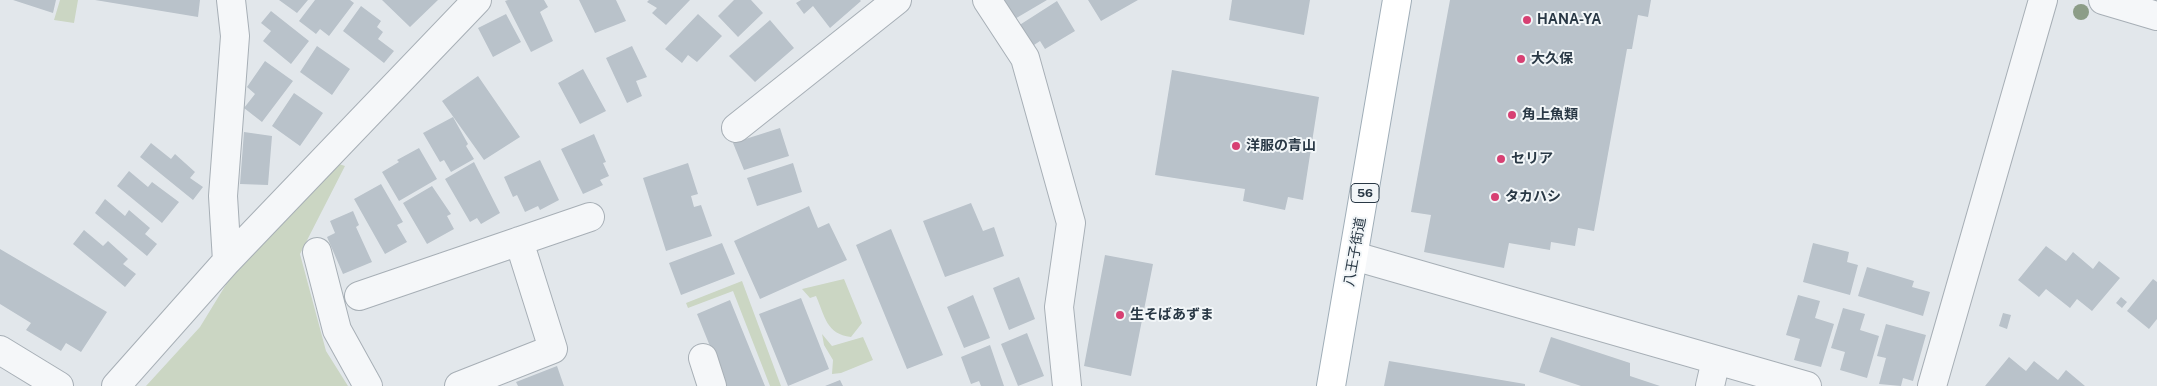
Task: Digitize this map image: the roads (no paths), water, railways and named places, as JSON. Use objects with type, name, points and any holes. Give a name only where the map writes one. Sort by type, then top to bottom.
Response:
[{"type":"main road","name":"八王子街道","points":[[1331,386],[1397,0]]},
{"type":"street","points":[[227,261],[223,196],[235,36],[231,0]]},
{"type":"street","points":[[116,386],[227,261],[477,0]]},
{"type":"street","points":[[736,128],[897,0]]},
{"type":"street","points":[[987,0],[1025,58],[1071,223],[1059,307],[1067,386]]},
{"type":"street","points":[[1932,386],[2043,0]]},
{"type":"street","points":[[2103,0],[2157,16]]},
{"type":"street","points":[[359,296],[590,217]]},
{"type":"street","points":[[459,386],[553,349],[519,241]]},
{"type":"street","points":[[317,252],[337,330],[368,386]]},
{"type":"street","points":[[1354,256],[1808,386]]},
{"type":"street","points":[[0,350],[59,386]]},
{"type":"street","points":[[703,358],[712,386]]},
{"type":"street","points":[[1710,386],[1716,360]]},
{"type":"place","name":"HANA-YA","points":[[1527,20]]},
{"type":"place","name":"大久保","points":[[1521,59]]},
{"type":"place","name":"角上魚類","points":[[1512,115]]},
{"type":"place","name":"洋服の青山","points":[[1236,146]]},
{"type":"place","name":"セリア","points":[[1501,159]]},
{"type":"place","name":"タカハシ","points":[[1495,197]]},
{"type":"place","name":"生そばあずま","points":[[1120,315]]}]
